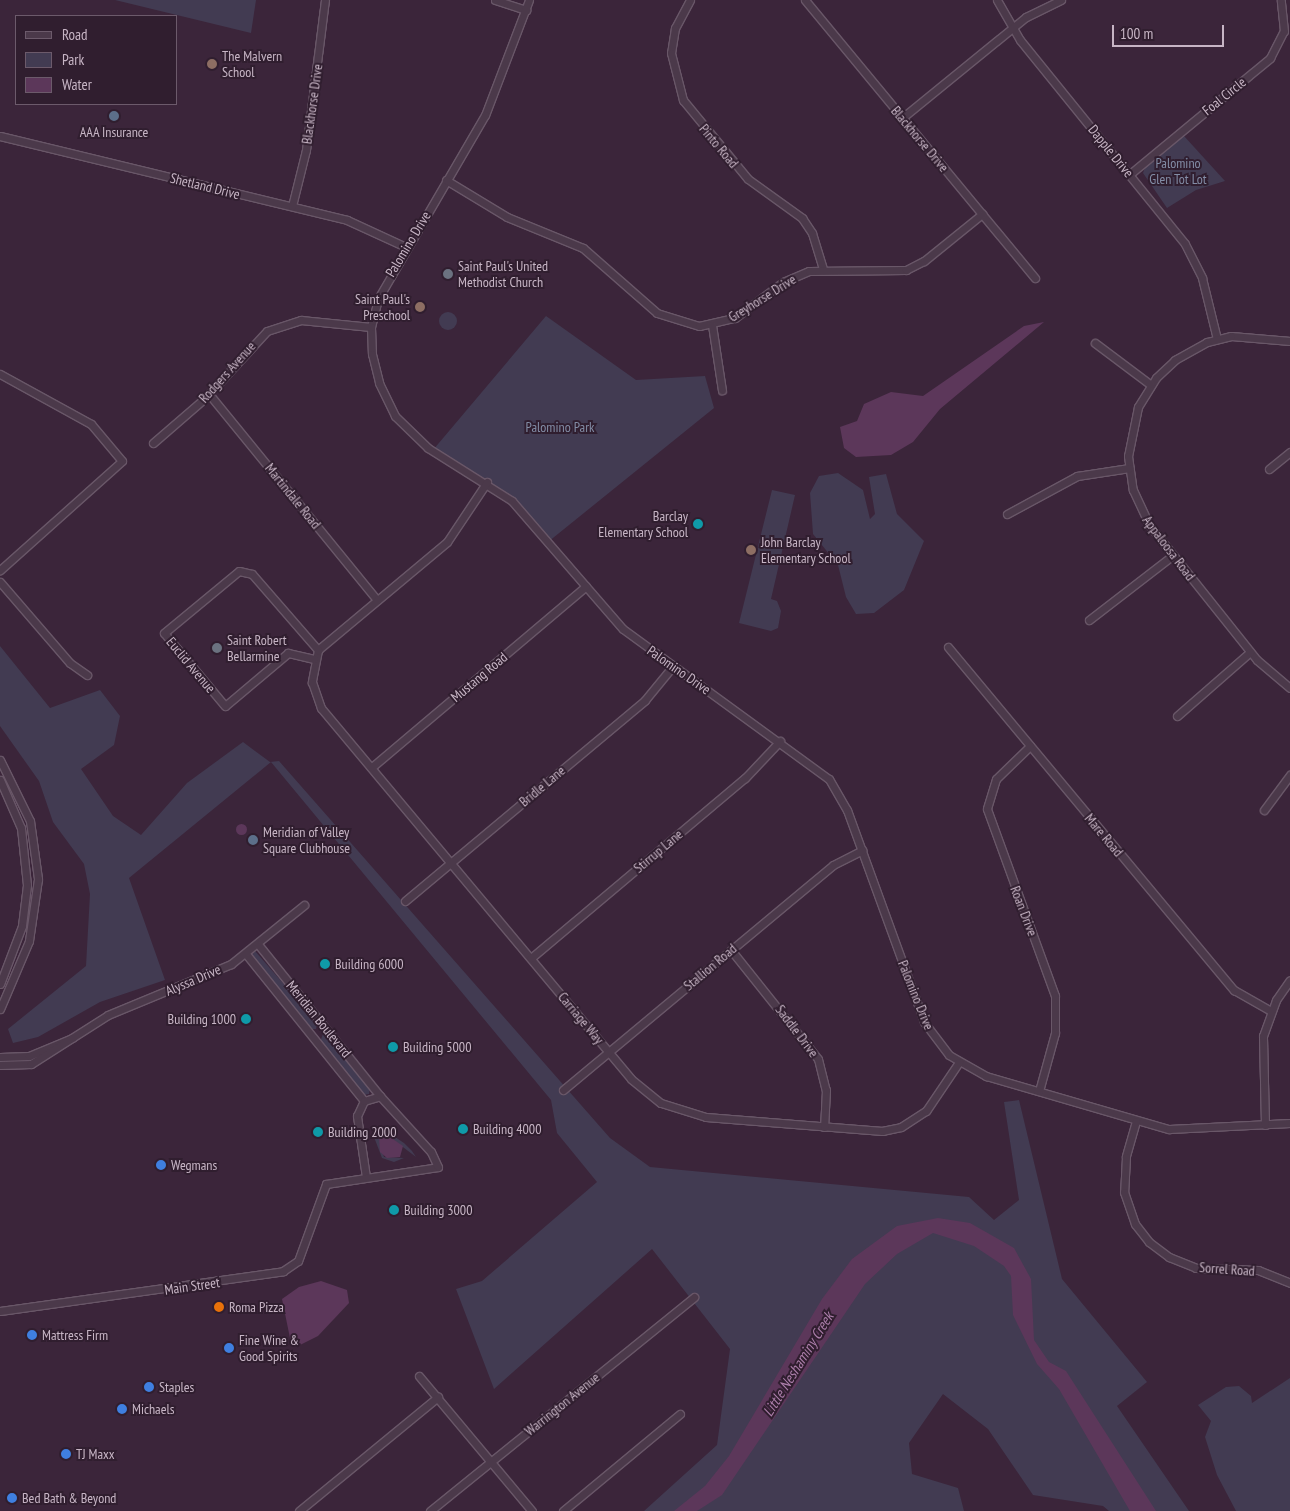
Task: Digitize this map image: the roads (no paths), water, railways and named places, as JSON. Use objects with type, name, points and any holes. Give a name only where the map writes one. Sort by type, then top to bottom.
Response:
[{"type":"street","name":"Blackhorse Drive","points":[[292,206],[306,150],[325,0]]},
{"type":"street","points":[[495,0],[526,10]]},
{"type":"street","name":"Palomino Drive","points":[[529,0],[485,115],[382,288],[371,327],[374,368],[395,416],[428,448],[488,482],[522,510],[623,629],[780,741],[834,785],[862,850],[924,1022],[939,1045],[959,1062],[986,1076],[1136,1120],[1186,1131],[1290,1123]]},
{"type":"street","name":"Pinto Road","points":[[690,0],[672,39],[671,66],[680,94],[748,179],[802,218],[812,233],[823,268]]},
{"type":"street","name":"Blackhorse Drive","points":[[805,0],[1035,278]]},
{"type":"street","name":"Dapple Drive","points":[[996,0],[1012,28],[1130,174],[1192,256],[1217,339]]},
{"type":"street","points":[[902,118],[1012,28],[1062,0]]},
{"type":"street","name":"Foal Circle","points":[[1130,174],[1270,58],[1284,31],[1282,0]]},
{"type":"street","name":"Shetland Drive","points":[[0,136],[292,206],[361,225],[406,247]]},
{"type":"street","name":"Greyhorse Drive","points":[[446,180],[507,217],[583,248],[657,313],[688,325],[712,325],[744,312],[795,276],[823,268],[886,274],[906,270],[924,261],[982,214]]},
{"type":"street","name":"Rodgers Avenue","points":[[153,443],[209,394],[258,337],[281,325],[316,320],[371,327]]},
{"type":"street","points":[[712,325],[722,390]]},
{"type":"street","name":"Appaloosa Road","points":[[1290,341],[1248,335],[1217,339],[1184,353],[1151,385],[1132,423],[1129,468],[1138,504],[1173,555],[1250,652],[1290,688]]},
{"type":"street","points":[[1095,343],[1151,385]]},
{"type":"street","points":[[0,374],[91,424],[117,450],[121,467],[0,570]]},
{"type":"street","name":"Martindale Road","points":[[209,394],[377,600]]},
{"type":"street","points":[[1269,469],[1290,452]]},
{"type":"street","points":[[1007,514],[1077,476],[1129,468]]},
{"type":"street","points":[[313,663],[318,650],[447,542],[488,482]]},
{"type":"street","points":[[1089,620],[1173,555]]},
{"type":"street","name":"Euclid Avenue","points":[[313,663],[288,653],[225,706],[164,633],[239,571],[252,574],[318,650]]},
{"type":"street","points":[[0,582],[70,663],[87,675]]},
{"type":"street","name":"Mustang Road","points":[[372,767],[586,586]]},
{"type":"street","name":"Mare Road","points":[[948,647],[1234,990],[1271,1011]]},
{"type":"street","points":[[1177,716],[1250,652]]},
{"type":"street","name":"Carriage Way","points":[[313,663],[317,701],[609,1051],[648,1095],[683,1113],[882,1131],[910,1122],[932,1104],[959,1062]]},
{"type":"street","name":"Bridle Lane","points":[[405,901],[645,700],[673,666]]},
{"type":"street","name":"Stirrup Lane","points":[[531,958],[745,778],[780,741]]},
{"type":"street","name":"Roan Drive","points":[[1030,746],[996,778],[987,809],[1055,996],[1055,1033],[1039,1092]]},
{"type":"street","points":[[0,760],[30,821],[38,879],[29,941],[0,1009]]},
{"type":"street","points":[[1264,810],[1290,775]]},
{"type":"street","points":[[0,780],[16,810],[27,867],[22,926],[0,984]]},
{"type":"street","name":"Stallion Road","points":[[563,1090],[833,865],[862,850]]},
{"type":"street","name":"Alyssa Drive","points":[[0,1065],[31,1064],[108,1015],[246,954],[304,905]]},
{"type":"street","name":"Meridian Boulevard","points":[[258,944],[380,1096],[431,1152],[438,1167],[326,1184]]},
{"type":"street","name":"Saddle Drive","points":[[731,950],[818,1059],[825,1084],[824,1127]]},
{"type":"street","name":"Meridian Boulevard","points":[[246,954],[364,1101]]},
{"type":"street","points":[[1265,1125],[1262,1052],[1271,1011],[1290,980]]},
{"type":"street","name":"Alyssa Drive","points":[[0,1057],[29,1056],[72,1038]]},
{"type":"street","points":[[366,1178],[357,1116],[364,1101],[380,1096]]},
{"type":"street","name":"Sorrel Road","points":[[1136,1120],[1126,1157],[1124,1192],[1135,1224],[1149,1242],[1169,1258],[1196,1268],[1258,1270],[1290,1283]]},
{"type":"street","name":"Main Street","points":[[0,1311],[284,1271],[298,1262],[326,1184]]},
{"type":"street","name":"Warrington Avenue","points":[[430,1511],[694,1297]]},
{"type":"street","points":[[418,1376],[438,1397],[532,1511]]},
{"type":"street","points":[[299,1511],[438,1397]]},
{"type":"street","points":[[563,1511],[680,1414]]},
{"type":"water","points":[[1044,322],[940,409],[913,442],[891,455],[856,457],[844,448],[840,427],[857,421],[864,404],[891,392],[923,396],[1024,326]]},
{"type":"water","points":[[241,823],[247,829],[241,835],[235,829]]},
{"type":"water","points":[[387,1135],[403,1146],[400,1157],[387,1158],[380,1152],[379,1138]]},
{"type":"water","name":"Little Neshaminy Creek","points":[[938,1218],[970,1223],[1014,1248],[1031,1279],[1034,1340],[1049,1362],[1066,1371],[1156,1511],[1130,1511],[1059,1389],[1037,1364],[1013,1315],[1011,1276],[1004,1266],[974,1246],[933,1233],[897,1254],[865,1284],[722,1495],[697,1511],[674,1511],[705,1486],[729,1456],[822,1299],[852,1259],[897,1226]]},
{"type":"water","points":[[321,1281],[347,1290],[349,1303],[318,1336],[300,1345],[291,1343],[282,1299],[299,1287]]},
{"type":"place","name":"The Malvern School","points":[[212,64]]},
{"type":"place","name":"AAA Insurance","points":[[114,116]]},
{"type":"place","name":"Saint Paul's United Methodist Church","points":[[448,274]]},
{"type":"place","name":"Saint Paul's Preschool","points":[[420,307]]},
{"type":"place","name":"Barclay Elementary School","points":[[698,524]]},
{"type":"place","name":"John Barclay Elementary School","points":[[751,550]]},
{"type":"place","name":"Saint Robert Bellarmine","points":[[217,648]]},
{"type":"place","name":"Meridian of Valley Square Clubhouse","points":[[253,840]]},
{"type":"place","name":"Building 6000","points":[[325,964]]},
{"type":"place","name":"Building 1000","points":[[246,1019]]},
{"type":"place","name":"Building 5000","points":[[393,1047]]},
{"type":"place","name":"Building 4000","points":[[463,1129]]},
{"type":"place","name":"Building 2000","points":[[318,1132]]},
{"type":"place","name":"Wegmans","points":[[161,1165]]},
{"type":"place","name":"Building 3000","points":[[394,1210]]},
{"type":"place","name":"Roma Pizza","points":[[219,1307]]},
{"type":"place","name":"Mattress Firm","points":[[32,1335]]},
{"type":"place","name":"Fine Wine & Good Spirits","points":[[229,1348]]},
{"type":"place","name":"Staples","points":[[149,1387]]},
{"type":"place","name":"Michaels","points":[[122,1409]]},
{"type":"place","name":"TJ Maxx","points":[[66,1454]]},
{"type":"place","name":"Bed Bath & Beyond","points":[[12,1498]]},
{"type":"park label","name":"Palomino Glen Tot Lot","points":[[1178,172]]},
{"type":"park label","name":"Palomino Park","points":[[560,427]]}]
